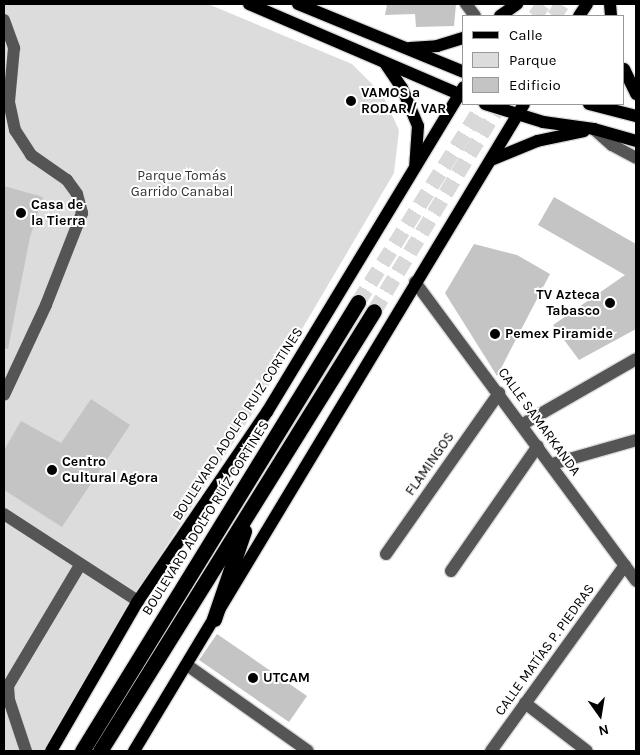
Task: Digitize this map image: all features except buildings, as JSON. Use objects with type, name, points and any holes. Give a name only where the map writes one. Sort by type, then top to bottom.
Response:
[{"type":"highway","name":"BOULEVARD ADOLFO RUÍZ CORTINES","points":[[82,751],[358,302]]},
{"type":"highway","points":[[100,751],[374,311]]},
{"type":"highway","points":[[214,620],[252,506]]},
{"type":"main road","points":[[249,4],[384,62],[462,92]]},
{"type":"main road","points":[[298,4],[462,71]]},
{"type":"main road","points":[[501,15],[517,4]]},
{"type":"main road","points":[[510,15],[517,4]]},
{"type":"main road","points":[[580,15],[587,4]]},
{"type":"main road","points":[[405,48],[437,46],[462,39]]},
{"type":"main road","points":[[384,62],[400,84],[418,126],[413,174]]},
{"type":"main road","points":[[625,71],[636,94]]},
{"type":"main road","name":"BOULEVARD ADOLFO RUIZ CORTINES","points":[[51,751],[138,601],[267,412],[462,92]]},
{"type":"main road","points":[[491,105],[521,110],[636,141]]},
{"type":"main road","points":[[593,105],[635,115]]},
{"type":"main road","points":[[134,751],[521,110]]},
{"type":"main road","points":[[491,160],[537,141],[594,129]]},
{"type":"street","points":[[466,4],[474,15]]},
{"type":"street","points":[[4,20],[14,48],[9,102],[15,130],[31,154],[67,180],[77,194],[82,213],[46,304],[4,395]]},
{"type":"street","points":[[594,129],[612,146],[636,158]]},
{"type":"street","name":"CALLE SAMARKANDA","points":[[416,282],[523,424],[636,581]]},
{"type":"street","points":[[523,424],[636,359]]},
{"type":"street","name":"FLAMINGOS","points":[[386,554],[499,393]]},
{"type":"street","points":[[552,464],[636,440]]},
{"type":"street","points":[[452,571],[538,446]]},
{"type":"street","points":[[4,514],[138,601]]},
{"type":"street","points":[[26,751],[9,700],[8,686],[80,565]]},
{"type":"street","name":"CALLE MATÍAS P. PIEDRAS","points":[[491,751],[624,566]]},
{"type":"street","points":[[188,664],[304,750]]},
{"type":"street","points":[[525,703],[587,751]]},
{"type":"green space","name":"Parque Tomás Garrido Canabal","points":[[4,4],[208,4],[352,64],[382,94],[399,130],[394,173],[252,414],[141,585],[47,751],[4,751]]},
{"type":"tunnel","points":[[536,15],[543,4]]},
{"type":"tunnel","points":[[555,15],[562,4]]},
{"type":"tunnel","points":[[358,302],[482,105]]},
{"type":"tunnel","points":[[374,311],[499,105]]},
{"type":"place","name":"VAMOS a RODAR / VAR","points":[[351,101]]},
{"type":"place","name":"Casa de la Tierra","points":[[21,213]]},
{"type":"place","name":"TV Azteca Tabasco","points":[[610,303]]},
{"type":"place","name":"Pemex Piramide","points":[[495,334]]},
{"type":"place","name":"Centro Cultural Agora","points":[[52,470]]},
{"type":"place","name":"UTCAM","points":[[253,678]]}]
